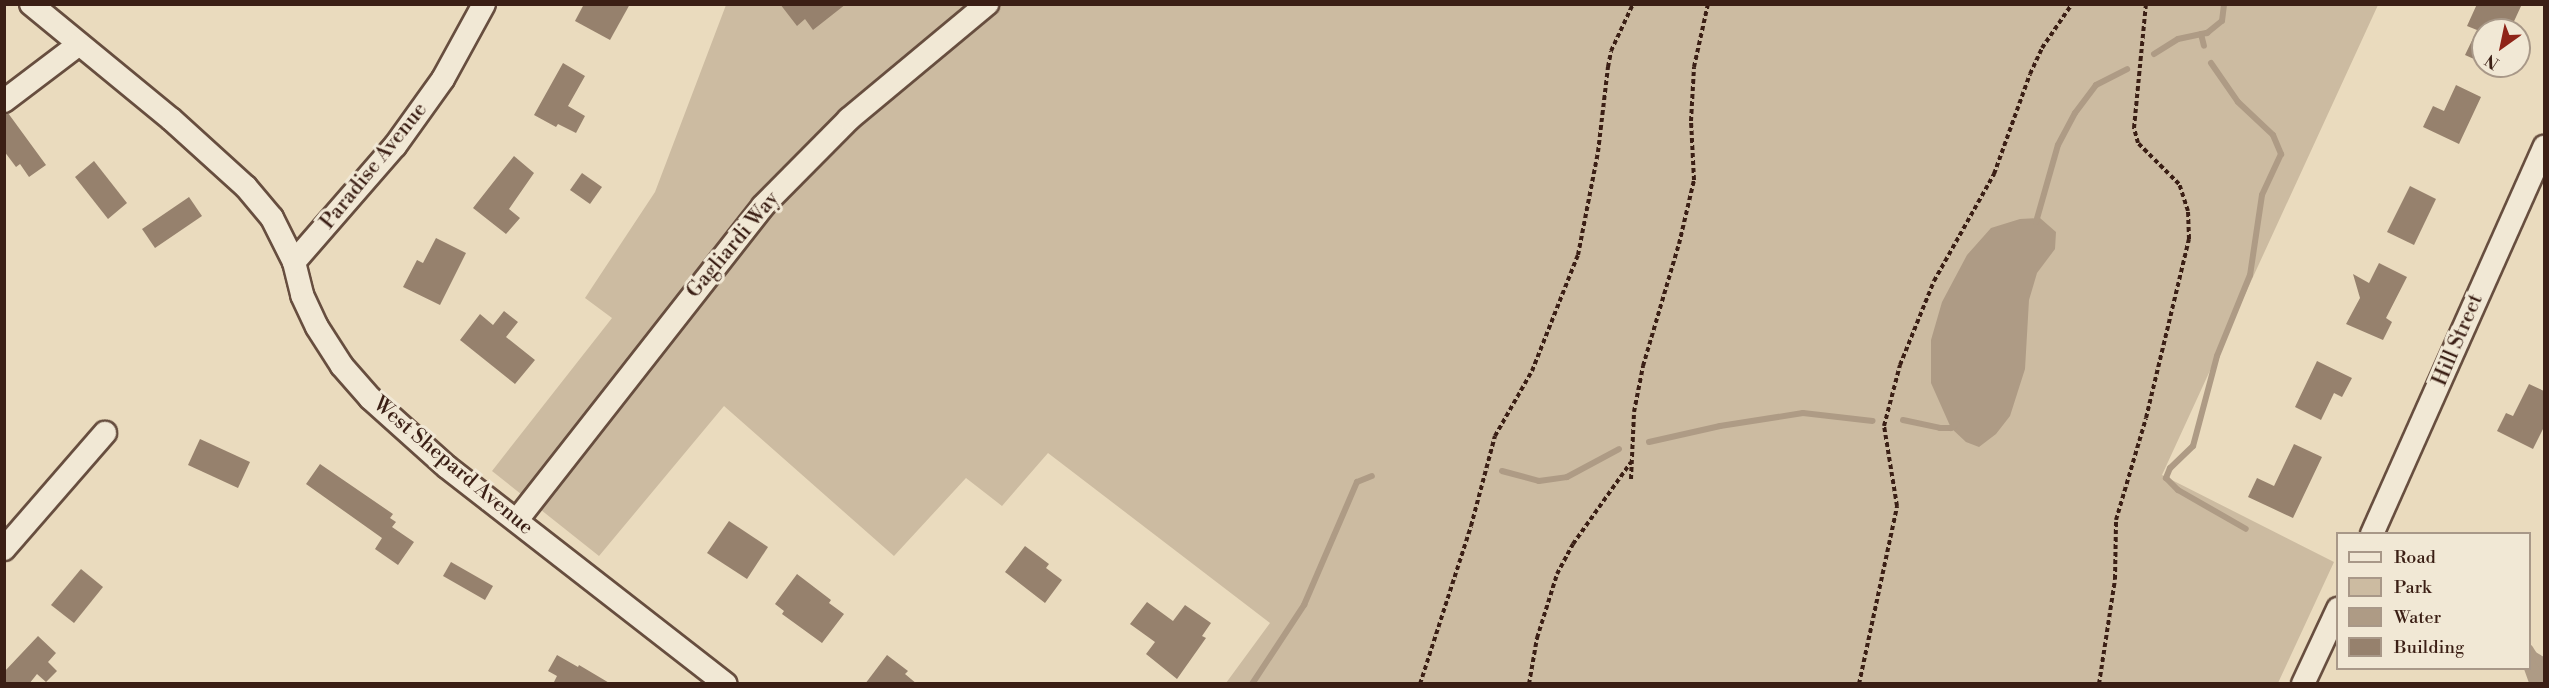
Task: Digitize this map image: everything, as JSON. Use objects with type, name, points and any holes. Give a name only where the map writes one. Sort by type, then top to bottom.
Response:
[{"type":"street","name":"West Shepard Avenue","points":[[31,4],[180,126],[246,187],[272,218],[294,262],[307,306],[342,366],[370,398],[404,430],[726,684]]},
{"type":"street","name":"Paradise Avenue","points":[[294,262],[395,146],[443,79],[484,4]]},
{"type":"street","name":"Gagliardi Way","points":[[517,520],[762,206],[849,118],[987,4]]},
{"type":"street","points":[[4,101],[80,44]]},
{"type":"street","name":"Hill Street","points":[[2373,532],[2544,147]]},
{"type":"street","points":[[4,549],[105,433]]},
{"type":"street","points":[[2303,684],[2336,611]]},
{"type":"path","points":[[1420,684],[1471,526],[1495,436],[1540,354],[1578,255],[1598,152],[1611,51],[1633,4]]},
{"type":"path","points":[[1631,479],[1635,412],[1643,366],[1679,244],[1694,180],[1691,121],[1694,67],[1708,4]]},
{"type":"path","points":[[1859,684],[1897,506],[1884,426],[1900,365],[1934,281],[1994,174],[2030,74],[2042,48],[2072,4]]},
{"type":"path","points":[[2099,684],[2115,579],[2116,520],[2146,417],[2189,239],[2188,211],[2179,184],[2138,143],[2134,128],[2146,4]]},
{"type":"path","points":[[1529,684],[1537,638],[1557,574],[1573,544],[1632,462]]},
{"type":"green space","points":[[726,5],[2378,5],[2162,475],[2334,562],[2278,683],[1226,683],[1270,623],[1048,453],[1002,506],[966,478],[894,556],[724,406],[599,556],[492,471],[612,318],[585,298],[655,192]]},
{"type":"water","points":[[2040,218],[2056,232],[2055,249],[2037,273],[2029,300],[2025,369],[2010,416],[1996,434],[1979,447],[1966,442],[1951,428],[1931,383],[1931,340],[1942,302],[1967,255],[1991,228],[2020,219]]},
{"type":"water","points":[[2531,651],[2544,657],[2544,683],[2529,683],[2524,670],[2531,670]]},
{"type":"building","points":[[584,4],[630,4],[610,40],[575,21]]},
{"type":"building","points":[[780,4],[846,4],[813,30],[805,19],[797,26]]},
{"type":"building","points":[[2477,4],[2522,4],[2516,18],[2471,18],[2471,28],[2467,26]]},
{"type":"building","points":[[2471,42],[2471,58],[2465,55]]},
{"type":"building","points":[[563,63],[585,76],[568,106],[585,116],[576,133],[558,124],[556,127],[534,115]]},
{"type":"building","points":[[2456,85],[2481,97],[2459,144],[2423,127],[2433,106],[2444,111]]},
{"type":"building","points":[[8,113],[46,165],[29,177],[20,164],[16,167],[4,151],[4,114]]},
{"type":"building","points":[[514,156],[534,173],[509,209],[520,218],[506,234],[473,208]]},
{"type":"building","points":[[94,161],[127,203],[108,219],[75,177]]},
{"type":"building","points":[[582,173],[602,187],[590,204],[570,190]]},
{"type":"building","points":[[2410,186],[2436,199],[2414,245],[2387,232]]},
{"type":"building","points":[[189,197],[202,216],[155,248],[142,229]]},
{"type":"building","points":[[436,238],[466,253],[440,305],[403,287],[417,260],[423,263]]},
{"type":"building","points":[[2379,263],[2407,277],[2386,318],[2392,322],[2383,340],[2346,324],[2360,298],[2353,274],[2369,283]]},
{"type":"building","points":[[504,311],[518,322],[506,337],[535,360],[515,384],[460,340],[480,314],[493,325]]},
{"type":"building","points":[[2317,361],[2352,378],[2342,397],[2334,393],[2321,420],[2295,407]]},
{"type":"building","points":[[2529,384],[2544,391],[2544,427],[2533,449],[2497,431],[2506,413],[2513,416]]},
{"type":"building","points":[[200,439],[250,462],[238,488],[188,465]]},
{"type":"building","points":[[2294,444],[2322,457],[2293,518],[2248,497],[2257,478],[2274,486]]},
{"type":"building","points":[[320,464],[393,514],[390,518],[396,522],[392,527],[414,542],[398,565],[375,549],[382,538],[306,484]]},
{"type":"building","points":[[729,521],[768,547],[747,579],[707,553]]},
{"type":"building","points":[[1025,546],[1049,564],[1046,568],[1062,580],[1045,603],[1005,572]]},
{"type":"building","points":[[451,562],[493,586],[485,600],[443,576]]},
{"type":"building","points":[[81,569],[103,587],[74,623],[51,605]]},
{"type":"building","points":[[797,574],[831,600],[829,603],[844,614],[822,643],[782,614],[784,611],[775,604]]},
{"type":"building","points":[[1147,602],[1173,621],[1185,605],[1211,623],[1202,636],[1206,638],[1177,679],[1146,654],[1155,642],[1130,624]]},
{"type":"building","points":[[38,636],[56,653],[48,662],[57,671],[46,682],[37,674],[29,684],[4,684],[4,672]]},
{"type":"building","points":[[557,655],[611,684],[553,684],[557,676],[548,671]]},
{"type":"building","points":[[887,655],[908,671],[905,674],[917,684],[865,684]]},
{"type":"waterway","points":[[2154,54],[2178,39],[2207,33],[2222,21],[2224,4]]},
{"type":"waterway","points":[[2201,34],[2204,46]]},
{"type":"waterway","points":[[2211,63],[2238,102],[2273,135],[2281,154],[2262,195],[2250,275],[2217,356],[2193,446],[2170,468],[2166,478],[2178,490],[2246,529]]},
{"type":"waterway","points":[[2036,222],[2058,145],[2075,113],[2096,85],[2127,69]]},
{"type":"waterway","points":[[1649,442],[1720,426],[1803,413],[1873,421]]},
{"type":"waterway","points":[[1903,420],[1940,428],[1951,428],[1957,424]]},
{"type":"waterway","points":[[1502,471],[1539,481],[1567,477],[1619,449]]},
{"type":"waterway","points":[[1252,684],[1304,605],[1357,482],[1372,476]]},
{"type":"waterway","points":[[2531,650],[2544,670]]}]
